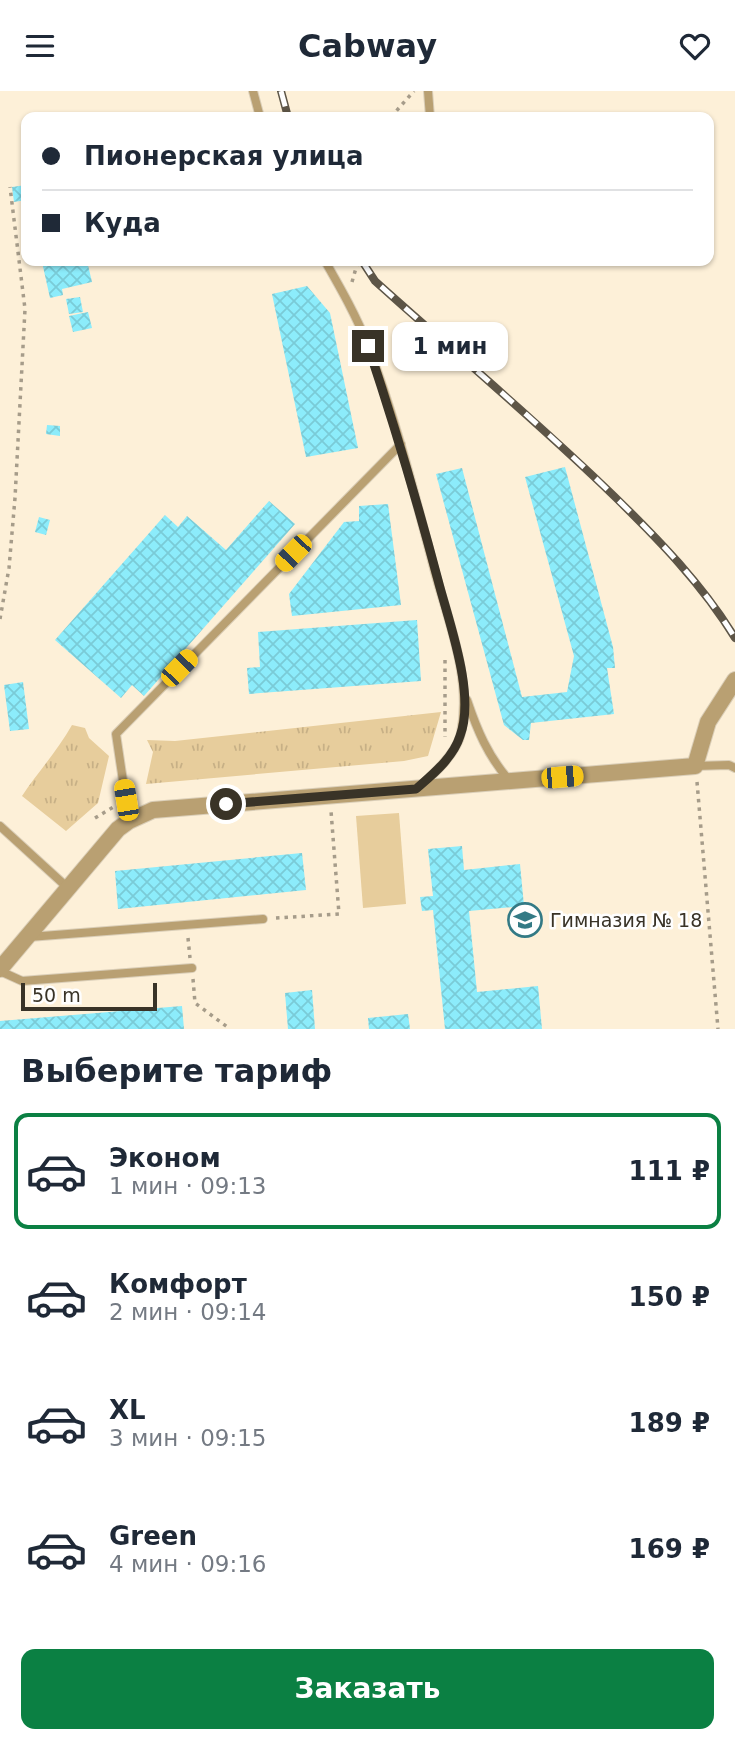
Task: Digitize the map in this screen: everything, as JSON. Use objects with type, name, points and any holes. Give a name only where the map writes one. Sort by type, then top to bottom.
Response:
[{"type":"street","points":[[0,970],[118,829],[153,810],[695,766],[708,722],[735,680]]},
{"type":"lane","points":[[253,91],[259,112]]},
{"type":"lane","points":[[428,91],[430,112]]},
{"type":"lane","points":[[328,266],[347,299],[368,346],[401,444],[458,656],[466,697],[477,730],[493,762],[509,781]]},
{"type":"lane","points":[[129,821],[116,734],[401,444]]},
{"type":"lane","points":[[416,789],[440,769],[460,736],[466,697]]},
{"type":"lane","points":[[695,766],[729,765],[735,768]]},
{"type":"lane","points":[[0,826],[68,888]]},
{"type":"lane","points":[[27,937],[263,919]]},
{"type":"lane","points":[[0,970],[22,982],[192,968]]},
{"type":"path","points":[[395,112],[414,91]]},
{"type":"path","points":[[0,619],[9,568],[15,498],[24,309],[10,187]]},
{"type":"path","points":[[444,658],[445,737]]},
{"type":"path","points":[[695,766],[718,1029]]},
{"type":"path","points":[[95,818],[126,800]]},
{"type":"path","points":[[263,919],[340,914],[330,805]]},
{"type":"path","points":[[187,925],[195,1003],[229,1029]]},
{"type":"green space","points":[[441,712],[428,756],[404,761],[146,784],[153,752],[147,740],[175,741]]},
{"type":"green space","points":[[72,725],[85,728],[89,738],[109,756],[98,803],[66,831],[22,796]]},
{"type":"green space","points":[[399,813],[406,904],[363,908],[356,816]]},
{"type":"building","points":[[21,186],[21,201],[14,202],[12,187]]},
{"type":"building","points":[[43,266],[88,266],[92,282],[62,289],[63,295],[50,298]]},
{"type":"building","points":[[307,286],[330,313],[358,448],[306,457],[272,294]]},
{"type":"building","points":[[80,297],[83,312],[69,314],[66,299]]},
{"type":"building","points":[[88,312],[92,328],[73,332],[69,316]]},
{"type":"building","points":[[47,425],[60,426],[60,436],[46,434]]},
{"type":"building","points":[[565,467],[613,647],[615,668],[607,668],[614,714],[531,723],[529,740],[523,740],[504,725],[436,474],[462,468],[522,697],[567,692],[574,656],[525,477]]},
{"type":"building","points":[[269,501],[295,524],[144,696],[132,685],[121,698],[55,640],[165,515],[178,527],[187,516],[226,550]]},
{"type":"building","points":[[388,504],[401,605],[292,616],[289,594],[344,522],[359,521],[359,506]]},
{"type":"building","points":[[39,517],[50,520],[46,535],[35,532]]},
{"type":"building","points":[[417,620],[421,681],[249,694],[247,668],[260,667],[258,632]]},
{"type":"building","points":[[23,682],[29,729],[10,731],[4,685]]},
{"type":"building","points":[[462,846],[464,870],[520,864],[524,906],[469,911],[477,992],[538,986],[542,1029],[445,1029],[433,910],[422,911],[420,897],[433,896],[428,849]]},
{"type":"building","points":[[302,853],[306,890],[118,909],[115,871]]},
{"type":"building","points":[[312,990],[315,1029],[288,1029],[285,993]]},
{"type":"building","points":[[182,1006],[184,1029],[0,1029],[0,1021]]},
{"type":"building","points":[[408,1014],[410,1029],[369,1029],[368,1018]]},
{"type":"railway","points":[[281,91],[287,112]]},
{"type":"railway","points":[[365,266],[375,281],[555,441],[647,529],[694,581],[735,638]]},
{"type":"place","name":"Гимназия № 18","points":[[525,920]]},
{"type":"route","points":[[226,804],[416,789],[440,769],[460,736],[466,697],[458,656],[402,448],[368,346]]}]
